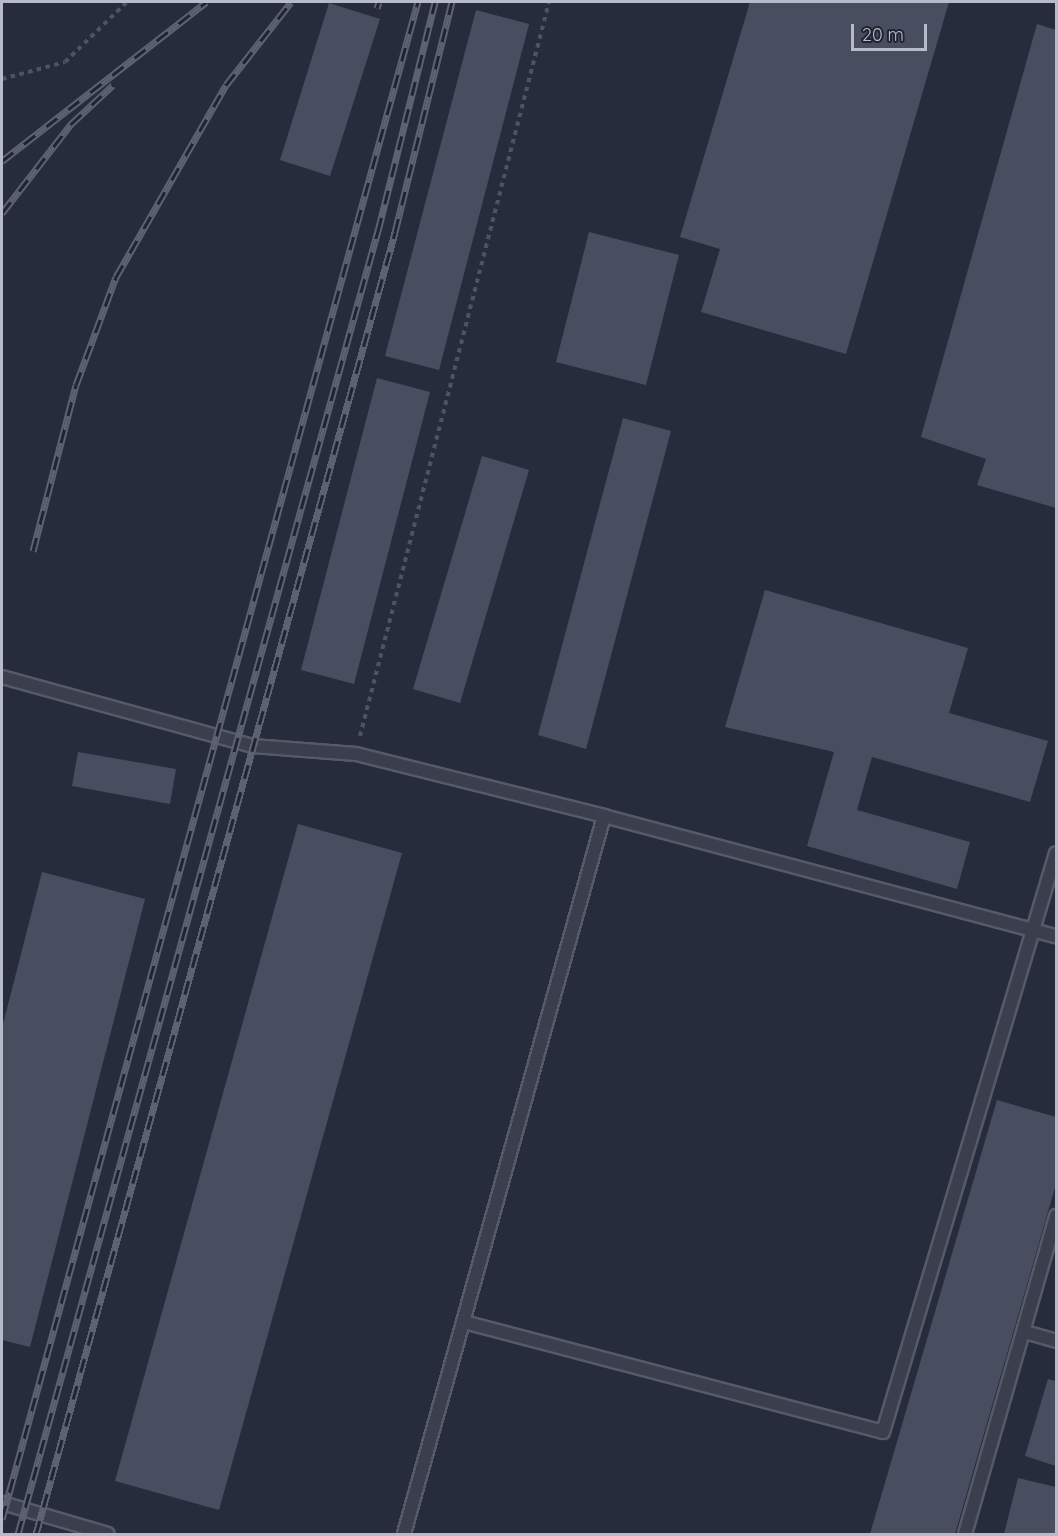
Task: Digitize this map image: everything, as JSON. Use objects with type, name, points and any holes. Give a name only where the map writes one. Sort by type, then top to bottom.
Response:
[{"type":"lane","points":[[2,677],[253,746],[356,754],[604,816],[1056,936]]},
{"type":"lane","points":[[404,1534],[604,816]]},
{"type":"lane","points":[[464,1322],[883,1432],[1056,853]]},
{"type":"lane","points":[[965,1534],[1025,1332],[1056,1216]]},
{"type":"lane","points":[[1025,1332],[1056,1341]]},
{"type":"lane","points":[[2,1503],[108,1534]]},
{"type":"path","points":[[2,79],[65,62],[127,2]]},
{"type":"path","points":[[356,754],[549,2]]},
{"type":"building","points":[[750,2],[949,2],[846,354],[701,312],[720,249],[680,237]]},
{"type":"building","points":[[329,3],[380,19],[330,176],[280,160]]},
{"type":"building","points":[[476,10],[529,24],[439,370],[385,356]]},
{"type":"building","points":[[1037,24],[1056,30],[1056,508],[977,485],[986,459],[921,437]]},
{"type":"building","points":[[589,232],[679,255],[646,385],[556,362]]},
{"type":"building","points":[[377,378],[430,392],[354,684],[301,670]]},
{"type":"building","points":[[623,418],[671,431],[586,749],[538,735]]},
{"type":"building","points":[[482,456],[529,470],[460,703],[413,689]]},
{"type":"building","points":[[765,590],[968,648],[949,713],[1048,741],[1030,802],[872,757],[857,810],[970,842],[957,889],[807,846],[834,752],[725,727]]},
{"type":"building","points":[[78,752],[176,769],[170,804],[72,786]]},
{"type":"building","points":[[298,824],[402,853],[219,1510],[115,1481]]},
{"type":"building","points":[[42,872],[145,899],[30,1347],[2,1340],[2,1028]]},
{"type":"building","points":[[997,1100],[1056,1117],[1056,1184],[955,1534],[870,1534]]},
{"type":"building","points":[[1048,1379],[1056,1381],[1056,1466],[1025,1456]]},
{"type":"building","points":[[1018,1478],[1056,1487],[1056,1534],[1004,1534]]},
{"type":"railway","points":[[2,161],[206,2]]},
{"type":"railway","points":[[33,551],[76,385],[116,277],[226,85],[291,2]]},
{"type":"railway","points":[[377,8],[379,2]]},
{"type":"railway","points":[[2,1519],[418,2]]},
{"type":"railway","points":[[18,1534],[378,231],[435,2]]},
{"type":"railway","points":[[36,1534],[395,232],[452,2]]},
{"type":"railway","points":[[2,213],[71,124],[113,85]]}]
